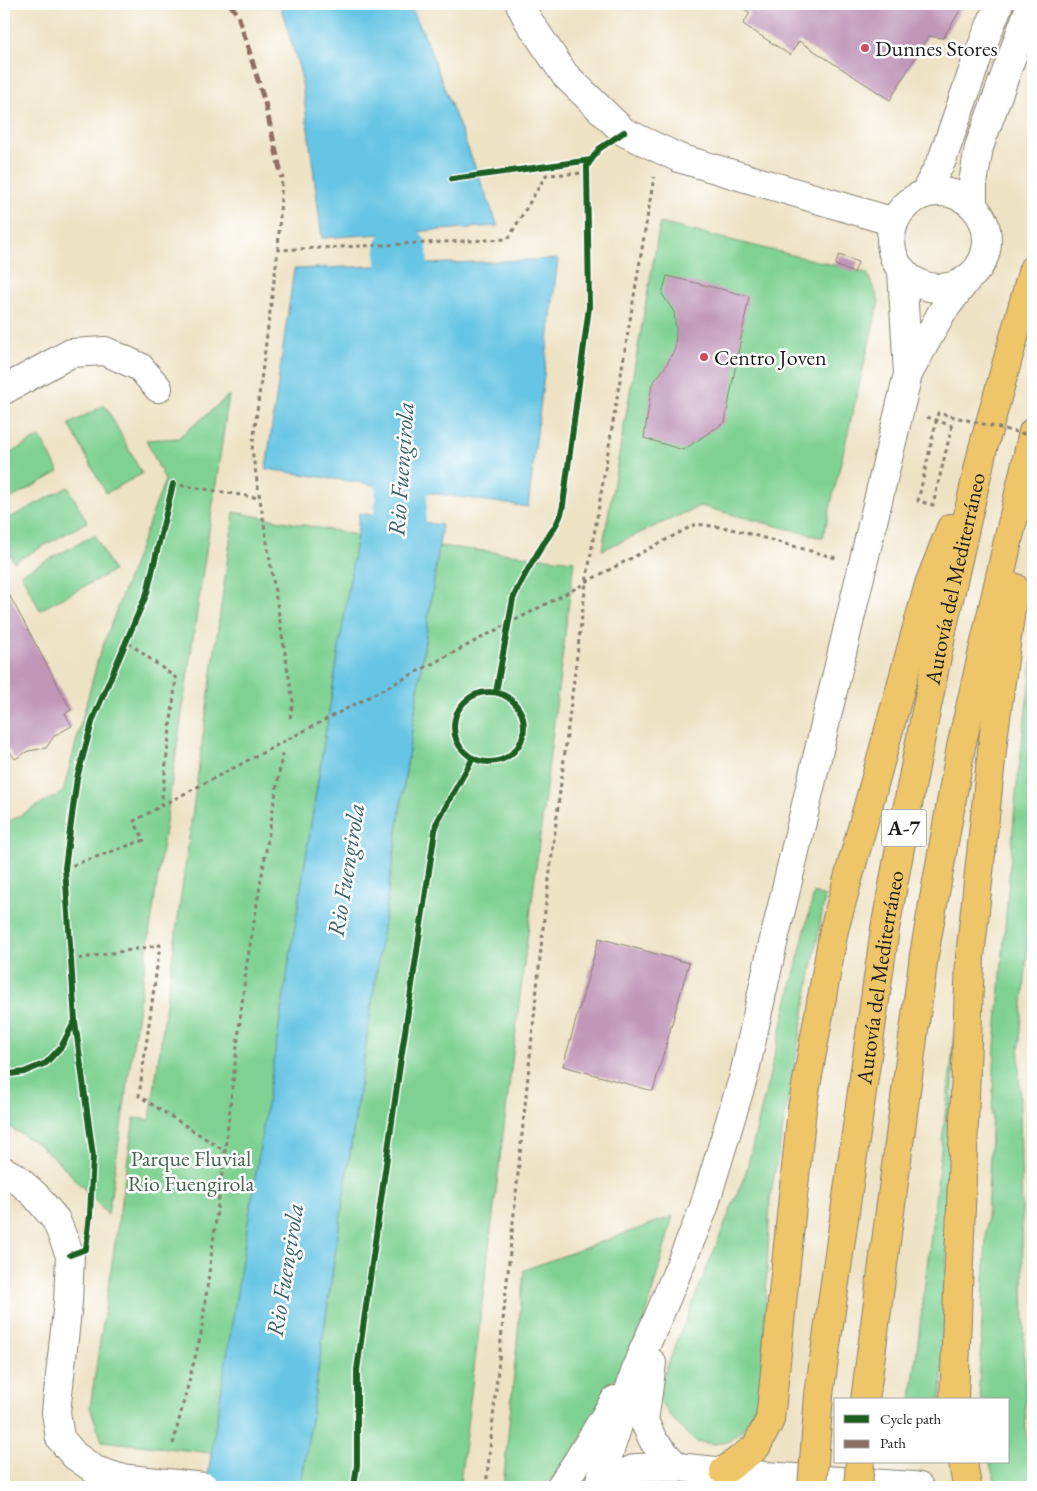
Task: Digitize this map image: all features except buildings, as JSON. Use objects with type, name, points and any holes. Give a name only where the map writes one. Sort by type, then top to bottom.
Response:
[{"type":"highway","name":"Autovía del Mediterráneo","points":[[812,1487],[819,1395],[885,930],[943,626],[983,448],[1033,269]]},
{"type":"highway","name":"Autovía del Mediterráneo","points":[[865,1398],[924,955],[961,747],[1033,432]]},
{"type":"highway","points":[[724,1471],[756,1447],[770,1420],[802,1109],[834,930],[929,584],[983,448]]},
{"type":"highway","points":[[954,1398],[970,957],[994,732],[1033,448]]},
{"type":"highway","points":[[858,1487],[860,1464]]},
{"type":"highway","points":[[963,1464],[967,1487]]},
{"type":"street","points":[[520,4],[528,20],[564,74],[624,132],[679,158],[894,222]]},
{"type":"street","points":[[924,194],[942,160],[978,56],[999,4]]},
{"type":"street","points":[[973,205],[972,183],[979,147],[1031,4]]},
{"type":"street","points":[[598,1487],[639,1360],[704,1210],[744,1075],[772,948],[908,374],[942,312],[965,282],[976,273],[984,261],[988,247],[988,232],[983,219],[973,205],[959,196],[944,192],[924,194],[912,200],[899,213],[890,234],[895,259],[902,270],[912,280],[931,288],[952,287],[965,282]]},
{"type":"street","points":[[902,270],[908,374]]},
{"type":"street","points":[[4,390],[71,353],[105,351],[140,367],[158,388]]},
{"type":"street","points":[[4,1171],[15,1177],[35,1195],[56,1220],[70,1255],[68,1302],[56,1412],[60,1438],[74,1455],[95,1470],[120,1478],[204,1487]]},
{"type":"street","points":[[658,1318],[644,1421],[654,1442],[677,1467]]},
{"type":"street","points":[[560,1487],[639,1360]]},
{"type":"street","points":[[602,1487],[615,1477],[636,1468],[677,1467],[765,1476],[919,1487]]},
{"type":"path","points":[[486,1487],[544,919],[586,583],[658,148]]},
{"type":"path","points":[[278,250],[508,238],[546,175],[587,170],[588,183]]},
{"type":"path","points":[[282,178],[278,250],[252,450],[293,702],[290,718]]},
{"type":"path","points":[[952,426],[933,505],[918,501],[938,413],[1033,436]]},
{"type":"path","points":[[171,493],[174,484],[259,498]]},
{"type":"path","points":[[65,868],[144,840],[134,820],[696,524],[728,528],[863,566]]},
{"type":"path","points":[[506,635],[510,617]]},
{"type":"path","points":[[123,649],[130,633]]},
{"type":"path","points":[[126,641],[176,678],[161,806]]},
{"type":"path","points":[[172,1444],[201,1334],[246,968],[284,750]]},
{"type":"path","points":[[66,859],[66,877]]},
{"type":"path","points":[[71,960],[160,945],[139,1096],[225,1151]]},
{"type":"path","points":[[71,951],[72,969]]},
{"type":"green space","points":[[660,223],[867,273],[879,301],[823,538],[700,506],[602,550]]},
{"type":"green space","points":[[229,395],[108,1215],[60,1163],[38,1144],[4,1124],[4,824],[63,792],[98,659],[165,480],[146,440],[178,438]]},
{"type":"green space","points":[[105,405],[142,474],[106,493],[69,424]]},
{"type":"green space","points":[[40,437],[59,472],[4,502],[4,456]]},
{"type":"green space","points":[[68,487],[87,522],[14,562],[4,543],[4,521]]},
{"type":"green space","name":"Parque Fluvial Rio Fuengirola","points":[[234,512],[357,535],[212,1453],[102,1441],[90,1407],[134,1118],[150,1120]]},
{"type":"green space","points":[[95,535],[113,571],[40,610],[21,574]]},
{"type":"green space","points":[[439,546],[574,561],[460,1482],[457,1487],[301,1487]]},
{"type":"green space","points":[[1033,652],[1033,881],[1019,1053],[1026,1436],[1033,1464],[1033,1487],[998,1487],[990,1464],[1010,1464],[1010,1398],[981,1398],[979,1386],[995,1048],[1016,793]]},
{"type":"green space","points":[[814,893],[825,897],[770,1199],[763,1373],[755,1406],[747,1425],[731,1440],[715,1444],[697,1442],[670,1416],[659,1400],[661,1381],[746,1172]]},
{"type":"green space","points":[[955,1033],[941,1398],[911,1398]]},
{"type":"green space","points":[[673,1216],[645,1319],[600,1408],[567,1462],[543,1487],[503,1487],[524,1270]]},
{"type":"water","points":[[280,4],[410,4],[423,32],[498,226],[322,238],[301,75]]},
{"type":"water","points":[[558,259],[528,507],[266,469],[294,269]]},
{"type":"water","points":[[359,513],[442,525],[301,1487],[206,1487],[357,535]]},
{"type":"waterway","name":"Rio Fuengirola","points":[[401,250],[407,337]]},
{"type":"waterway","name":"Rio Fuengirola","points":[[389,591],[400,519],[406,418]]},
{"type":"marked path","points":[[230,4],[238,15],[265,103],[282,178]]},
{"type":"cycle path","points":[[496,692],[513,599],[527,570],[556,525],[563,505],[589,307],[587,166],[599,149],[624,132]]},
{"type":"cycle path","points":[[452,179],[591,160]]},
{"type":"cycle path","points":[[4,1075],[24,1072],[46,1063],[61,1047],[75,1021],[65,868],[77,778],[93,719],[147,593],[173,484]]},
{"type":"cycle path","points":[[489,692],[502,695],[514,702],[521,714],[524,727],[521,740],[514,752],[502,759],[489,762],[476,759],[464,752],[457,740],[454,727],[457,714],[464,702],[476,695],[489,692]]},
{"type":"cycle path","points":[[354,1487],[357,1465],[357,1370],[436,824],[473,758]]},
{"type":"cycle path","points":[[70,1255],[86,1249],[93,1156],[75,1021]]},
{"type":"place","name":"Dunnes Stores","points":[[865,48]]},
{"type":"place","name":"Centro Joven","points":[[704,357]]}]
